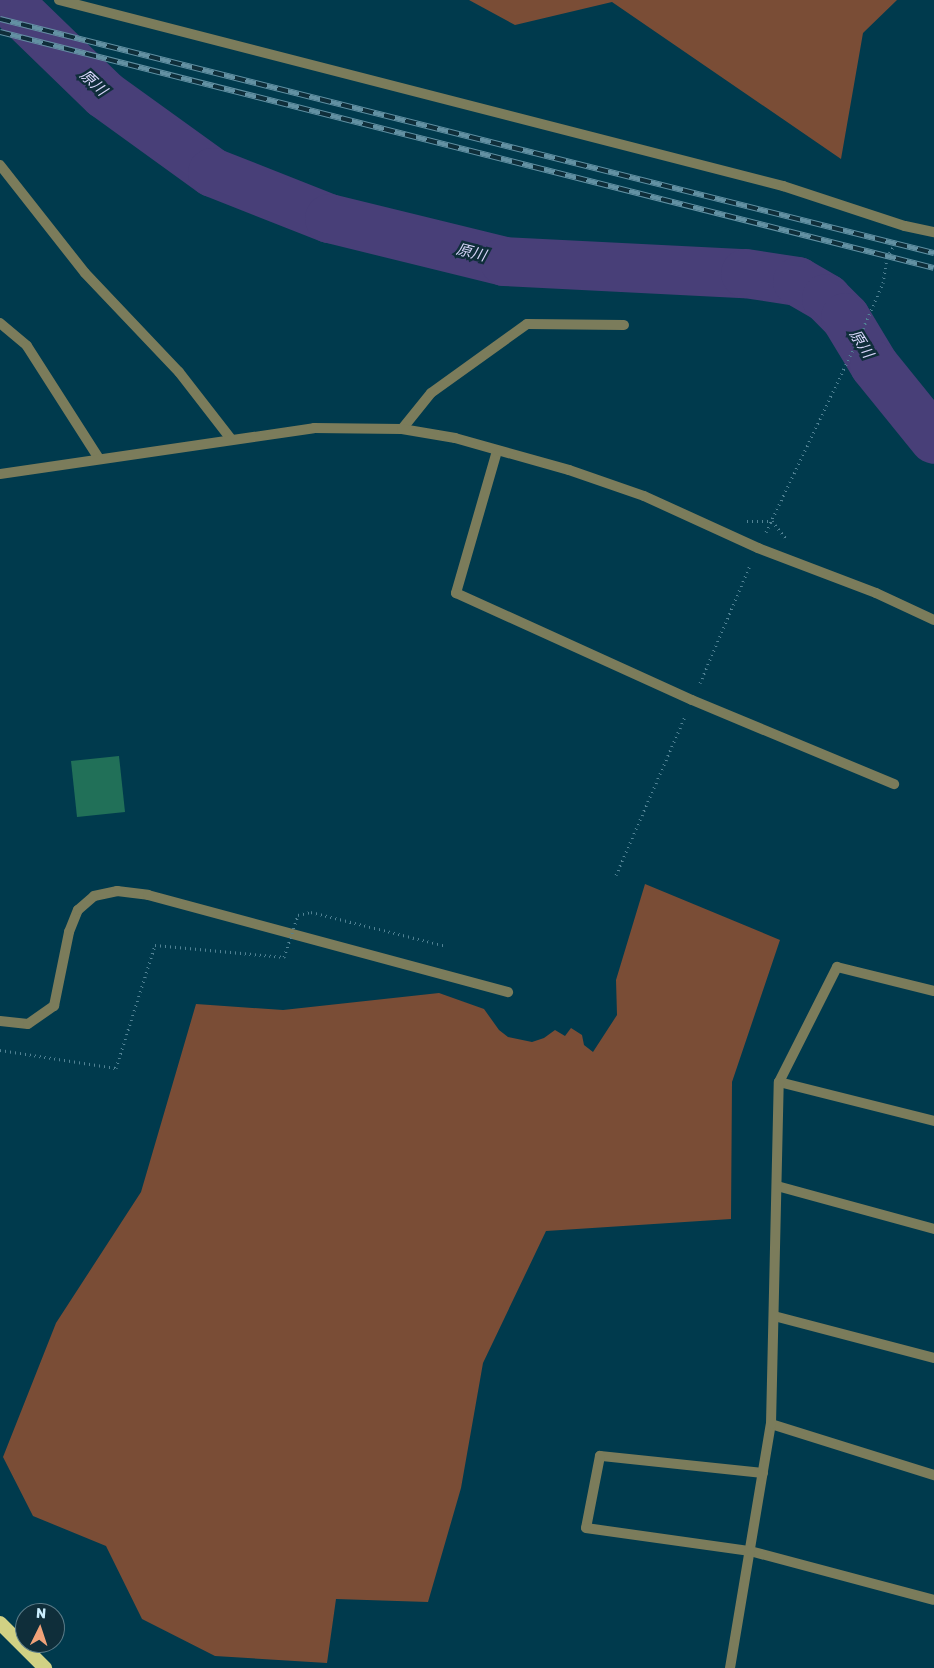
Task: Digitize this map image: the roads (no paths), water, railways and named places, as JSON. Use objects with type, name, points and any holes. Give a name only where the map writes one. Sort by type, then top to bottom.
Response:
[{"type":"highway","points":[[0,1623],[45,1668]]},
{"type":"street","points":[[59,0],[783,186],[904,226],[934,232]]},
{"type":"street","points":[[0,165],[85,273],[179,372],[231,439]]},
{"type":"street","points":[[0,323],[27,346],[98,457]]},
{"type":"street","points":[[402,429],[431,393],[527,324],[624,325]]},
{"type":"street","points":[[0,474],[98,457],[314,428],[402,429],[455,438],[569,470],[644,496],[758,548],[934,620]]},
{"type":"street","points":[[497,451],[456,593],[692,700],[894,784]]},
{"type":"street","points":[[0,1021],[28,1024],[54,1006],[69,932],[78,910],[94,896],[117,891],[148,895],[508,992]]},
{"type":"street","points":[[730,1668],[771,1424],[779,1082],[836,967],[934,991]]},
{"type":"street","points":[[779,1082],[934,1121]]},
{"type":"street","points":[[777,1186],[934,1229]]},
{"type":"street","points":[[774,1316],[934,1358]]},
{"type":"street","points":[[771,1424],[934,1475]]},
{"type":"street","points":[[763,1473],[600,1456],[586,1528],[750,1551],[934,1600]]},
{"type":"waterway","name":"原川","points":[[7,0],[104,94],[212,172],[329,218],[504,261],[745,273],[797,281],[826,298],[845,317],[874,365],[934,439]]},
{"type":"railway","points":[[0,19],[934,253]]},
{"type":"railway","points":[[0,32],[934,268]]}]
